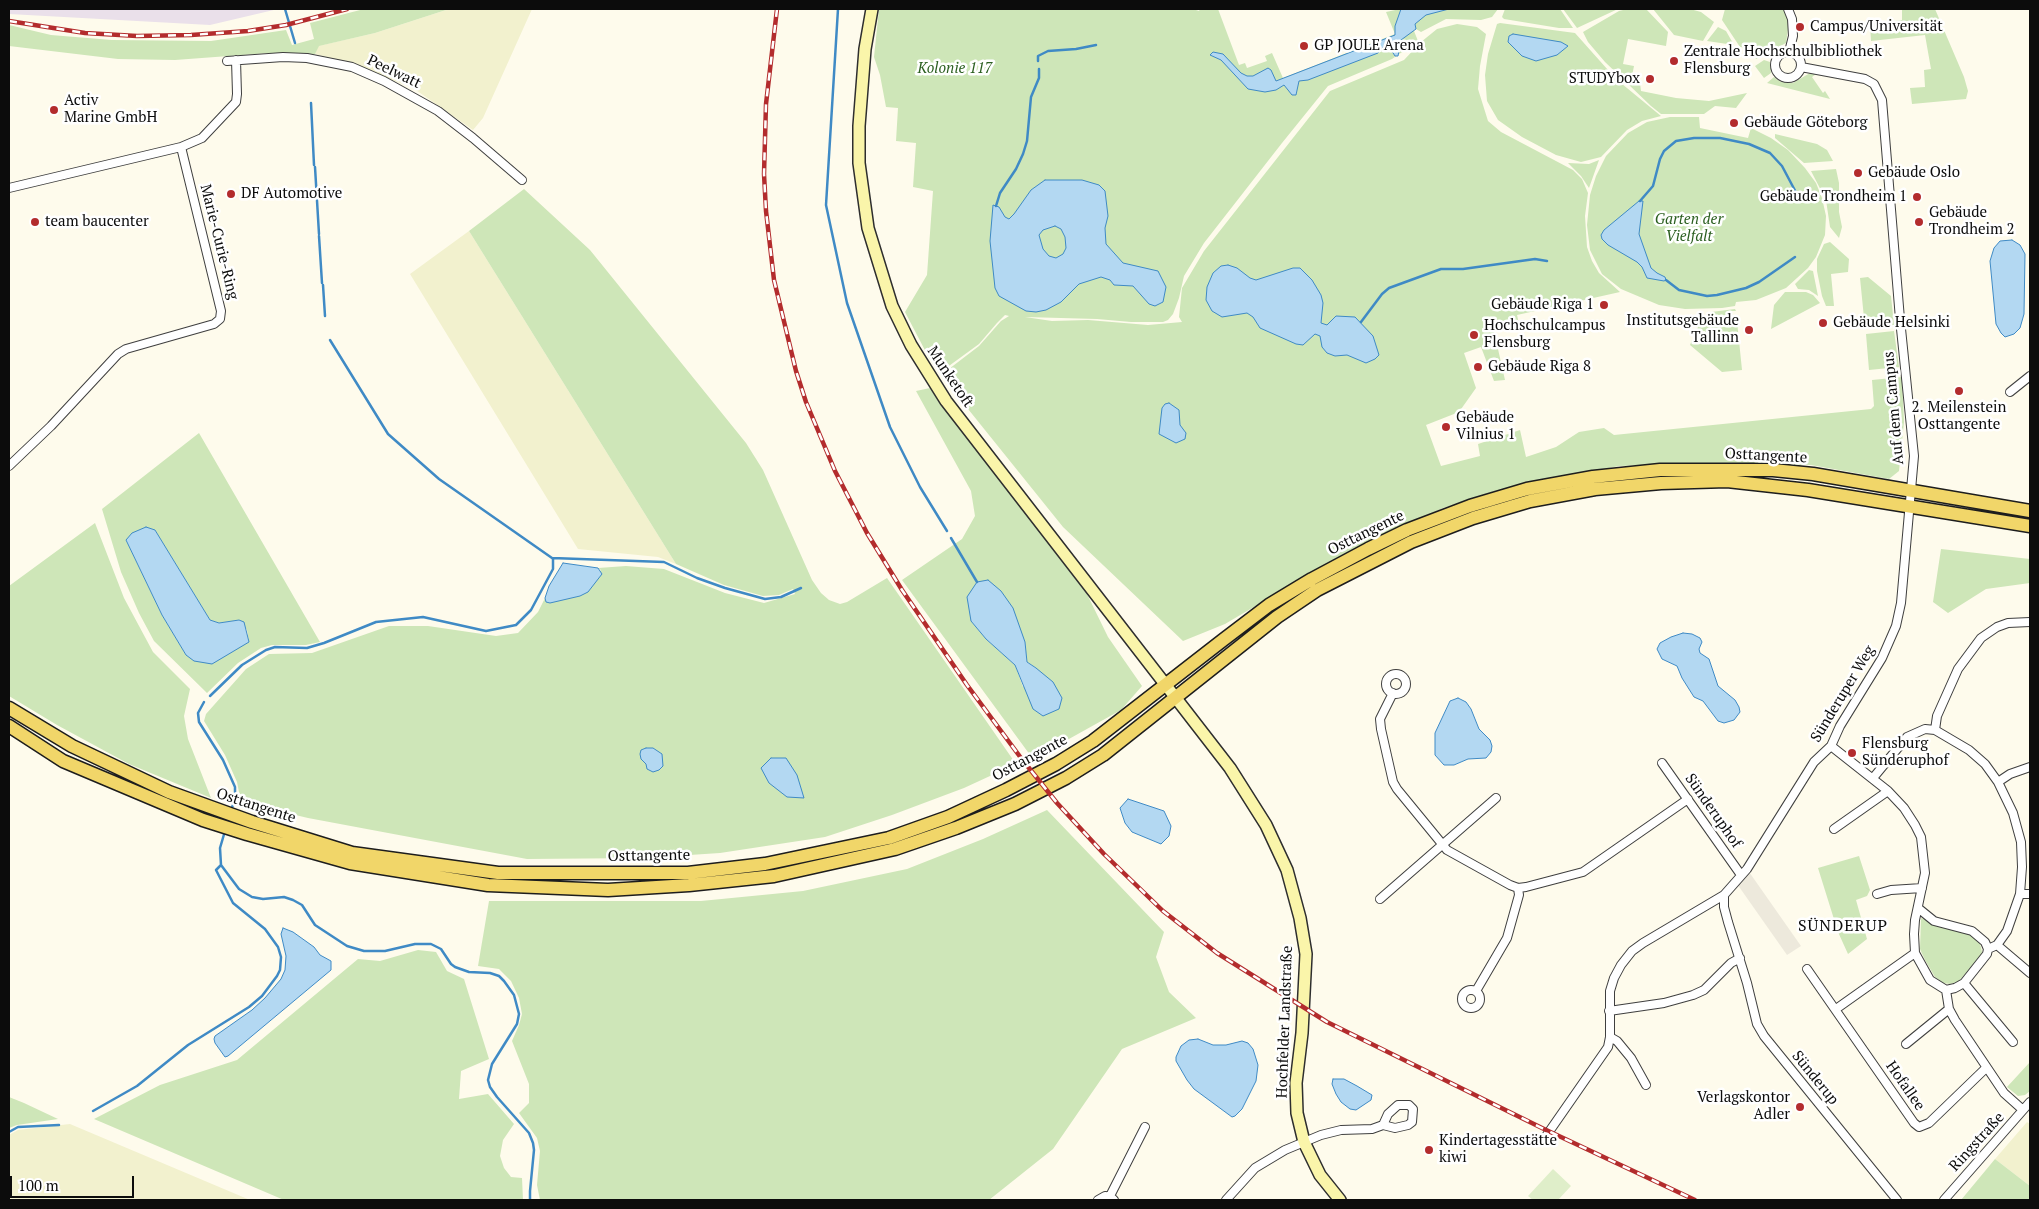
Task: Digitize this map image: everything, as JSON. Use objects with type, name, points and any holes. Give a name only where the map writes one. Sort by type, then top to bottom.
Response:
[{"type":"main road","name":"Osttangente","points":[[9,708],[72,746],[169,792],[252,822],[352,853],[498,873],[688,873],[765,864],[889,838],[957,813],[1056,764],[1093,741],[1269,606],[1312,579],[1368,548],[1407,530],[1470,506],[1527,489],[1660,470],[1728,469],[1813,474],[1912,492],[2030,510]]},
{"type":"main road","name":"Osttangente","points":[[9,726],[64,761],[203,820],[350,863],[488,885],[608,890],[774,876],[895,849],[956,828],[1016,804],[1066,778],[1103,754],[1277,618],[1318,590],[1372,560],[1411,542],[1473,518],[1530,501],[1604,488],[1660,483],[1727,482],[1808,490],[2030,526]]},
{"type":"street","name":"Munketoft","points":[[872,9],[866,49],[860,117],[859,164],[868,228],[892,306],[911,345],[946,401],[1177,698]]},
{"type":"street","points":[[1788,9],[1792,19],[1793,36],[1789,52]]},
{"type":"street","points":[[1789,52],[1799,58],[1801,67],[1799,73],[1792,78],[1787,78],[1777,73],[1775,64],[1780,54],[1789,52]]},
{"type":"street","name":"Peelwatt","points":[[227,61],[283,57],[307,58],[352,67],[384,81],[438,111],[522,180]]},
{"type":"street","points":[[9,188],[181,147],[202,138],[236,102],[236,60]]},
{"type":"street","name":"Auf dem Campus","points":[[1801,67],[1865,79],[1874,84],[1882,100],[1900,319],[1912,424],[1914,456],[1910,508]]},
{"type":"street","name":"Marie-Curie-Ring","points":[[9,466],[51,426],[118,354],[126,349],[214,324],[220,319],[221,311],[181,147]]},
{"type":"street","points":[[2010,392],[2030,376]]},
{"type":"street","name":"Sünderuper Weg","points":[[1724,895],[1747,868],[1814,762],[1831,746],[1840,726],[1886,650],[1896,626],[1901,604],[1910,508]]},
{"type":"street","points":[[1935,730],[1937,716],[1958,669],[1980,638],[1997,627],[2008,623],[2030,622]]},
{"type":"street","points":[[1393,693],[1380,719],[1393,782],[1442,844],[1453,854],[1518,888],[1583,872],[1688,799]]},
{"type":"street","name":"Hochfelder Landstraße","points":[[1177,698],[1230,768],[1266,825],[1287,870],[1300,918],[1306,954],[1302,1033],[1296,1084],[1297,1113],[1304,1142],[1320,1175],[1340,1200]]},
{"type":"street","points":[[1831,746],[1888,791],[1904,808],[1921,837],[1924,856],[1922,888],[1914,934],[1915,953],[1930,980],[1946,990],[1956,988],[1964,983],[1983,960],[1988,948],[1997,945],[2007,932],[2020,894],[2022,867],[2020,842],[2013,813],[1998,782],[1985,764],[1968,750],[1935,730],[1925,729],[1907,737],[1873,778]]},
{"type":"street","name":"Sünderuphof","points":[[1662,763],[1741,875]]},
{"type":"street","points":[[1998,782],[2010,774],[2030,767]]},
{"type":"street","points":[[1834,829],[1888,791]]},
{"type":"street","points":[[1380,899],[1496,798]]},
{"type":"street","points":[[2020,842],[2030,840]]},
{"type":"street","points":[[1476,991],[1508,938],[1519,895],[1518,888]]},
{"type":"street","points":[[1877,894],[1892,890],[1922,888]]},
{"type":"street","points":[[2020,894],[2030,894]]},
{"type":"street","points":[[1544,1139],[1608,1048],[1610,1037],[1610,991],[1614,978],[1632,951],[1724,895]]},
{"type":"street","name":"Sünderup","points":[[1724,895],[1724,908],[1740,958],[1757,1024],[1764,1036],[1897,1200]]},
{"type":"street","points":[[1918,908],[1934,921],[1972,931],[1979,935],[1988,948]]},
{"type":"street","points":[[1997,945],[2030,973]]},
{"type":"street","points":[[1836,1009],[1915,953]]},
{"type":"street","points":[[1609,1011],[1664,1003],[1693,996],[1704,990],[1740,958]]},
{"type":"street","name":"Hofallee","points":[[1807,968],[1914,1123],[1919,1127],[1929,1123],[1986,1068]]},
{"type":"street","points":[[1964,983],[2013,1042]]},
{"type":"street","points":[[1946,990],[1949,1009],[1986,1068],[2004,1093],[2023,1110]]},
{"type":"street","points":[[1906,1044],[1949,1009]]},
{"type":"street","points":[[1610,1037],[1617,1041],[1632,1058],[1646,1085]]},
{"type":"street","name":"Ringstraße","points":[[1944,1200],[2030,1102]]},
{"type":"street","points":[[1226,1200],[1244,1178],[1260,1164],[1285,1150],[1321,1135],[1341,1130],[1372,1129],[1383,1125]]},
{"type":"street","points":[[1098,1200],[1102,1197],[1112,1198],[1145,1127]]},
{"type":"shaded area","points":[[9,9],[278,9],[210,25],[9,14]]},
{"type":"shaded area","points":[[1747,869],[1801,946],[1787,955],[1735,881]]},
{"type":"green space","points":[[364,9],[449,9],[375,33],[319,46],[315,54],[269,53],[175,60],[118,59],[9,46],[9,25],[51,35],[112,40],[211,41],[286,30],[292,45],[314,39],[310,23]]},
{"type":"green space","points":[[449,9],[532,9],[483,118],[473,130],[413,88],[343,61],[315,54],[318,46],[375,33]]},
{"type":"green space","name":"Kolonie 117","points":[[879,9],[1193,9],[1199,11],[1200,9],[1218,9],[1239,65],[1245,63],[1247,68],[1267,61],[1265,56],[1272,53],[1283,78],[1395,34],[1386,12],[1400,9],[1418,41],[1392,59],[1328,86],[1204,243],[1184,276],[1179,298],[1173,314],[1168,320],[1163,322],[1131,322],[1025,317],[1052,321],[1088,320],[1148,325],[1182,322],[1179,317],[1182,288],[1204,251],[1330,91],[1404,60],[1437,29],[1457,24],[1477,27],[1486,34],[1478,89],[1488,121],[1501,132],[1573,170],[1582,179],[1588,193],[1585,216],[1587,247],[1599,273],[1620,292],[1517,315],[1520,328],[1508,330],[1505,323],[1493,327],[1505,380],[1494,381],[1481,347],[1464,353],[1476,388],[1459,412],[1426,425],[1441,466],[1480,456],[1478,444],[1520,430],[1526,457],[1556,447],[1579,432],[1604,428],[1614,435],[1871,409],[1874,406],[1872,380],[1902,377],[1904,422],[1899,471],[1889,479],[1811,465],[1724,463],[1619,466],[1495,491],[1443,508],[1335,559],[1225,624],[1183,641],[1063,527],[960,399],[945,375],[945,372],[979,346],[1001,321],[1009,316],[1005,315],[979,344],[942,371],[929,358],[905,312],[927,275],[933,191],[913,187],[916,143],[896,141],[898,108],[886,107],[880,75],[874,57]]},
{"type":"green space","points":[[1403,9],[1498,9],[1492,17],[1481,20],[1446,19],[1421,32],[1416,29]]},
{"type":"green space","points":[[1505,9],[1560,9],[1573,28],[1559,28],[1504,19],[1502,17]]},
{"type":"green space","points":[[1563,9],[1618,9],[1577,28]]},
{"type":"green space","points":[[1646,9],[1668,32],[1666,46],[1628,39],[1623,64],[1634,66],[1631,81],[1640,83],[1641,91],[1676,98],[1709,101],[1747,93],[1736,108],[1715,106],[1704,114],[1661,114],[1651,106],[1605,62],[1588,42],[1583,32],[1619,11]]},
{"type":"green space","points":[[1653,9],[1690,9],[1701,12],[1714,22],[1703,41],[1674,35]]},
{"type":"green space","points":[[1725,9],[1785,9],[1789,22],[1786,43],[1756,59],[1750,48],[1740,47],[1722,20]]},
{"type":"green space","points":[[1902,9],[1935,9],[1964,77],[1968,91],[1966,99],[1912,104],[1910,88],[1925,87],[1924,70],[1931,69],[1925,35],[1871,41],[1870,24],[1902,20]]},
{"type":"green space","points":[[1497,24],[1575,33],[1616,79],[1661,116],[1642,121],[1627,130],[1601,157],[1581,162],[1556,155],[1522,137],[1498,120],[1487,101],[1485,75],[1488,54]]},
{"type":"green space","points":[[1718,27],[1726,31],[1734,45],[1707,41]]},
{"type":"green space","points":[[1764,60],[1770,62],[1771,73],[1764,78],[1755,66]]},
{"type":"green space","points":[[1810,73],[1816,74],[1812,77],[1823,93],[1825,91],[1830,99],[1767,83],[1774,77],[1781,82],[1793,83]]},
{"type":"green space","name":"Garten der Vielfalt","points":[[1670,117],[1699,117],[1700,128],[1748,138],[1751,128],[1771,138],[1788,150],[1816,183],[1826,216],[1825,235],[1816,257],[1808,268],[1786,288],[1756,300],[1736,302],[1735,306],[1685,309],[1659,305],[1621,289],[1602,274],[1590,250],[1587,225],[1590,195],[1596,176],[1606,156],[1628,133],[1647,122]]},
{"type":"green space","points":[[1775,134],[1817,144],[1827,150],[1833,161],[1804,163],[1775,138]]},
{"type":"green space","points":[[1599,160],[1589,188],[1581,176],[1568,163],[1589,164]]},
{"type":"green space","points":[[1836,169],[1839,183],[1839,212],[1842,227],[1839,238],[1830,227],[1826,200],[1811,171]]},
{"type":"green space","points":[[524,189],[590,250],[746,443],[763,470],[812,580],[821,593],[829,600],[840,604],[847,602],[887,578],[1016,764],[964,788],[892,815],[825,837],[720,853],[644,858],[527,859],[308,818],[241,802],[237,782],[225,755],[204,721],[206,714],[246,669],[269,654],[312,653],[389,626],[428,626],[496,636],[518,633],[538,612],[545,598],[546,602],[580,596],[601,570],[598,568],[626,566],[664,569],[725,593],[764,603],[795,594],[793,589],[779,595],[763,596],[724,585],[676,564],[469,231]]},
{"type":"green space","points":[[469,231],[676,564],[658,557],[578,549],[410,274]]},
{"type":"green space","points":[[1830,242],[1849,259],[1848,272],[1831,274],[1834,306],[1826,306],[1817,271],[1817,259],[1824,244]]},
{"type":"green space","points":[[1809,270],[1813,271],[1818,296],[1809,290],[1798,289],[1795,284]]},
{"type":"green space","points":[[1868,277],[1891,296],[1894,325],[1865,328],[1860,278]]},
{"type":"green space","points":[[1785,292],[1806,292],[1813,295],[1820,303],[1771,329],[1774,305]]},
{"type":"green space","points":[[1735,309],[1736,311],[1732,311],[1733,321],[1737,321],[1742,370],[1722,372],[1690,345],[1692,340],[1701,339],[1705,335],[1705,331],[1697,331],[1701,315],[1711,315],[1711,312]]},
{"type":"green space","points":[[1894,331],[1899,367],[1869,370],[1866,334]]},
{"type":"green space","points":[[930,388],[1087,594],[1108,637],[1142,686],[1121,710],[1033,759],[902,580],[962,539],[975,516],[971,491],[916,391]],"holes":[[[971,621],[1025,642],[1027,662],[1036,668],[1023,687],[1015,665],[986,639]]]},
{"type":"green space","points":[[199,433],[320,642],[306,645],[272,645],[261,648],[238,663],[207,693],[154,641],[121,572],[102,509]],"holes":[[[155,530],[210,620],[219,623],[240,620],[247,630],[249,642],[186,655],[162,615],[126,540]]]},
{"type":"green space","points":[[95,523],[124,598],[153,652],[190,689],[184,716],[188,739],[211,798],[129,764],[57,725],[9,696],[9,586]]},
{"type":"green space","points":[[1941,549],[2030,559],[2030,583],[1986,589],[1948,613],[1933,602]]},
{"type":"green space","points":[[1047,810],[1164,932],[1156,957],[1169,992],[1196,1018],[1122,1049],[1053,1149],[989,1200],[540,1200],[537,1185],[540,1151],[537,1138],[519,1113],[529,1103],[529,1084],[512,1041],[522,1014],[519,998],[511,981],[499,969],[478,966],[489,901],[701,901],[803,891],[907,869],[983,839]]},
{"type":"green space","points":[[1859,856],[1870,890],[1867,896],[1856,900],[1867,939],[1848,954],[1838,932],[1818,868]]},
{"type":"green space","points":[[1921,918],[1972,935],[1980,943],[1982,952],[1980,957],[1958,982],[1943,983],[1935,977],[1925,960],[1920,949]]},
{"type":"green space","points":[[418,950],[436,952],[447,971],[464,979],[489,1059],[461,1071],[459,1099],[488,1094],[514,1124],[503,1140],[500,1156],[504,1168],[511,1177],[522,1178],[523,1200],[284,1200],[94,1119],[160,1085],[237,1060],[358,959],[380,961]]},
{"type":"green space","points":[[2030,1062],[2030,1091],[2025,1095],[2018,1096],[2007,1087]]},
{"type":"green space","points":[[9,1097],[58,1119],[17,1125],[9,1128]]},
{"type":"green space","points":[[2027,1122],[2030,1124],[2030,1186],[1995,1159]]},
{"type":"green space","points":[[70,1124],[250,1200],[9,1200],[9,1135],[18,1130]]},
{"type":"green space","points":[[1995,1159],[2030,1186],[2030,1200],[1961,1200]]},
{"type":"green space","points":[[1553,1169],[1571,1186],[1558,1200],[1533,1200],[1528,1196]]},
{"type":"water","points":[[1401,9],[1449,9],[1426,15],[1415,24],[1416,29],[1401,40],[1398,56],[1395,56],[1388,45],[1384,46],[1378,53],[1308,80],[1299,81],[1296,95],[1292,95],[1284,85],[1276,90],[1265,92],[1248,89],[1221,60],[1210,55],[1213,52],[1223,54],[1241,73],[1247,76],[1253,76],[1268,68],[1271,70],[1276,81],[1395,35],[1395,26]]},
{"type":"water","points":[[1513,34],[1561,42],[1568,46],[1557,55],[1536,61],[1522,56],[1508,42],[1509,36]]},
{"type":"water","points":[[1045,180],[1082,180],[1099,185],[1105,191],[1108,216],[1105,228],[1106,244],[1123,263],[1158,271],[1166,287],[1163,302],[1155,306],[1149,304],[1133,286],[1114,285],[1110,280],[1101,277],[1079,284],[1061,302],[1046,310],[1036,312],[1026,311],[999,296],[995,288],[990,241],[993,205],[999,207],[1005,217],[1009,219],[1031,190]],"holes":[[[1055,226],[1061,229],[1065,237],[1066,248],[1063,254],[1056,258],[1049,256],[1043,249],[1039,235],[1043,230]]]},
{"type":"water","points":[[1639,201],[1643,201],[1639,234],[1651,268],[1665,277],[1666,280],[1664,281],[1647,278],[1642,267],[1637,262],[1608,245],[1602,239],[1601,235],[1604,230]]},
{"type":"water","points":[[2012,240],[2020,245],[2025,254],[2024,314],[2020,328],[2014,334],[2005,337],[1996,324],[1990,261],[1994,248],[2000,241]]},
{"type":"water","points":[[1228,265],[1237,268],[1250,278],[1256,280],[1293,268],[1300,268],[1312,280],[1321,295],[1323,303],[1321,323],[1327,325],[1336,316],[1355,317],[1373,336],[1379,355],[1366,363],[1347,355],[1335,356],[1327,353],[1322,347],[1320,336],[1315,334],[1303,345],[1296,344],[1260,328],[1253,317],[1247,313],[1222,317],[1212,311],[1206,300],[1207,287],[1213,273],[1221,266]]},
{"type":"water","points":[[1169,403],[1179,410],[1180,425],[1186,433],[1185,439],[1176,443],[1159,434],[1162,408],[1165,404]]},
{"type":"water","points":[[146,527],[155,530],[210,620],[219,623],[239,620],[244,622],[249,642],[212,664],[194,661],[186,655],[162,615],[126,540],[132,533]]},
{"type":"water","points":[[563,563],[598,568],[602,574],[588,592],[580,596],[550,603],[546,602],[545,598],[549,586]]},
{"type":"water","points":[[988,580],[1001,591],[1013,608],[1025,642],[1027,662],[1053,682],[1062,698],[1059,709],[1043,716],[1033,709],[1015,665],[986,639],[971,621],[967,597],[977,582]]},
{"type":"water","points":[[1683,633],[1692,634],[1700,638],[1702,642],[1699,649],[1700,653],[1709,659],[1718,686],[1735,700],[1739,707],[1740,712],[1734,720],[1724,723],[1718,721],[1703,701],[1694,697],[1677,666],[1662,659],[1657,649],[1660,643]]},
{"type":"water","points":[[1458,698],[1466,702],[1479,729],[1490,740],[1491,752],[1486,758],[1468,759],[1454,765],[1444,765],[1435,755],[1435,733],[1450,701]]},
{"type":"water","points":[[653,748],[662,754],[663,766],[659,770],[653,772],[647,769],[646,764],[641,759],[641,750]]},
{"type":"water","points":[[771,758],[786,758],[797,775],[804,798],[787,797],[769,783],[761,768]]},
{"type":"water","points":[[1128,799],[1164,811],[1171,826],[1169,836],[1161,844],[1132,832],[1125,823],[1120,808]]},
{"type":"water","points":[[283,928],[293,932],[314,947],[320,955],[331,961],[331,970],[225,1057],[215,1043],[215,1036],[252,1010],[281,979],[285,970],[286,956],[281,934]]},
{"type":"water","points":[[1198,1039],[1213,1045],[1226,1045],[1242,1041],[1248,1043],[1253,1049],[1258,1065],[1256,1081],[1242,1109],[1235,1116],[1232,1117],[1194,1089],[1176,1061],[1181,1046],[1189,1040]]},
{"type":"water","points":[[1333,1079],[1344,1079],[1357,1086],[1372,1095],[1371,1100],[1356,1110],[1350,1109],[1341,1102],[1336,1094],[1332,1084]]},
{"type":"waterway","points":[[285,9],[295,43]]},
{"type":"waterway","points":[[838,9],[826,205],[847,303],[890,427],[920,487],[947,531]]},
{"type":"waterway","points":[[1038,61],[1038,56],[1048,51],[1096,45]]},
{"type":"waterway","points":[[996,206],[1000,193],[1016,169],[1023,154],[1027,141],[1031,97],[1039,78],[1039,69]]},
{"type":"waterway","points":[[311,103],[314,165]]},
{"type":"waterway","points":[[1640,201],[1653,186],[1664,151],[1676,141],[1694,138],[1720,138],[1749,144],[1770,153],[1782,166],[1800,200]]},
{"type":"waterway","points":[[315,167],[319,234]]},
{"type":"waterway","points":[[319,236],[322,283]]},
{"type":"waterway","points":[[1666,280],[1679,290],[1707,296],[1717,295],[1746,288],[1759,282],[1795,257]]},
{"type":"waterway","points":[[1361,322],[1382,294],[1389,288],[1441,269],[1463,269],[1535,259],[1547,261]]},
{"type":"waterway","points":[[323,285],[325,316]]},
{"type":"waterway","points":[[330,340],[388,434],[439,479],[552,558],[664,562],[697,578],[765,599],[781,597],[801,588]]},
{"type":"waterway","points":[[951,538],[977,582]]},
{"type":"waterway","points":[[210,696],[242,665],[266,650],[275,647],[307,648],[376,622],[423,617],[486,631],[516,625],[531,610],[553,569],[553,559]]},
{"type":"waterway","points":[[204,702],[198,713],[199,722],[223,760],[235,787],[235,798],[231,811]]},
{"type":"waterway","points":[[225,831],[220,848],[221,865],[239,889],[252,897],[263,899],[284,897],[293,900],[302,905],[315,925],[347,946],[364,951],[385,951],[415,944],[431,944],[441,949],[455,967],[469,972],[490,973],[499,976],[504,981],[514,995],[519,1014],[517,1024],[492,1064],[488,1080],[490,1087],[497,1097],[529,1133],[533,1143],[530,1200]]},
{"type":"waterway","points":[[93,1111],[137,1086],[188,1045],[249,1007],[262,996],[277,976],[280,970],[281,957],[278,947],[265,929],[233,903],[216,870],[221,865]]},
{"type":"waterway","points":[[9,1132],[18,1127],[59,1125]]},
{"type":"railway","points":[[9,21],[85,33],[137,36],[191,35],[248,31],[286,25],[347,9]]},
{"type":"railway","points":[[777,9],[766,104],[764,174],[766,211],[774,280],[796,371],[806,402],[835,471],[867,533],[902,590],[967,685],[1021,758],[1057,803],[1104,854],[1163,911],[1217,953],[1327,1022],[1544,1129],[1695,1200]]},
{"type":"place","name":"Campus/Universität","points":[[1800,27]]},
{"type":"place","name":"GP JOULE Arena","points":[[1304,46]]},
{"type":"place","name":"Zentrale Hochschulbibliothek Flensburg","points":[[1674,61]]},
{"type":"place","name":"STUDYbox","points":[[1650,79]]},
{"type":"place","name":"Activ Marine GmbH","points":[[54,110]]},
{"type":"place","name":"Gebäude Göteborg","points":[[1734,123]]},
{"type":"place","name":"Gebäude Oslo","points":[[1858,173]]},
{"type":"place","name":"DF Automotive","points":[[231,194]]},
{"type":"place","name":"Gebäude Trondheim 1","points":[[1917,197]]},
{"type":"place","name":"team baucenter","points":[[35,222]]},
{"type":"place","name":"Gebäude Trondheim 2","points":[[1919,222]]},
{"type":"place","name":"Gebäude Riga 1","points":[[1604,305]]},
{"type":"place","name":"Gebäude Helsinki","points":[[1823,323]]},
{"type":"place","name":"Institutsgebäude Tallinn","points":[[1749,330]]},
{"type":"place","name":"Hochschulcampus Flensburg","points":[[1474,335]]},
{"type":"place","name":"Gebäude Riga 8","points":[[1478,367]]},
{"type":"place","name":"2. Meilenstein Osttangente","points":[[1959,391]]},
{"type":"place","name":"Gebäude Vilnius 1","points":[[1446,427]]},
{"type":"place","name":"Flensburg Sünderuphof","points":[[1852,753]]},
{"type":"place","name":"Verlagskontor Adler","points":[[1800,1107]]},
{"type":"place","name":"Kindertagesstätte kiwi","points":[[1429,1150]]},
{"type":"district","name":"SÜNDERUP","points":[[1843,926]]}]
